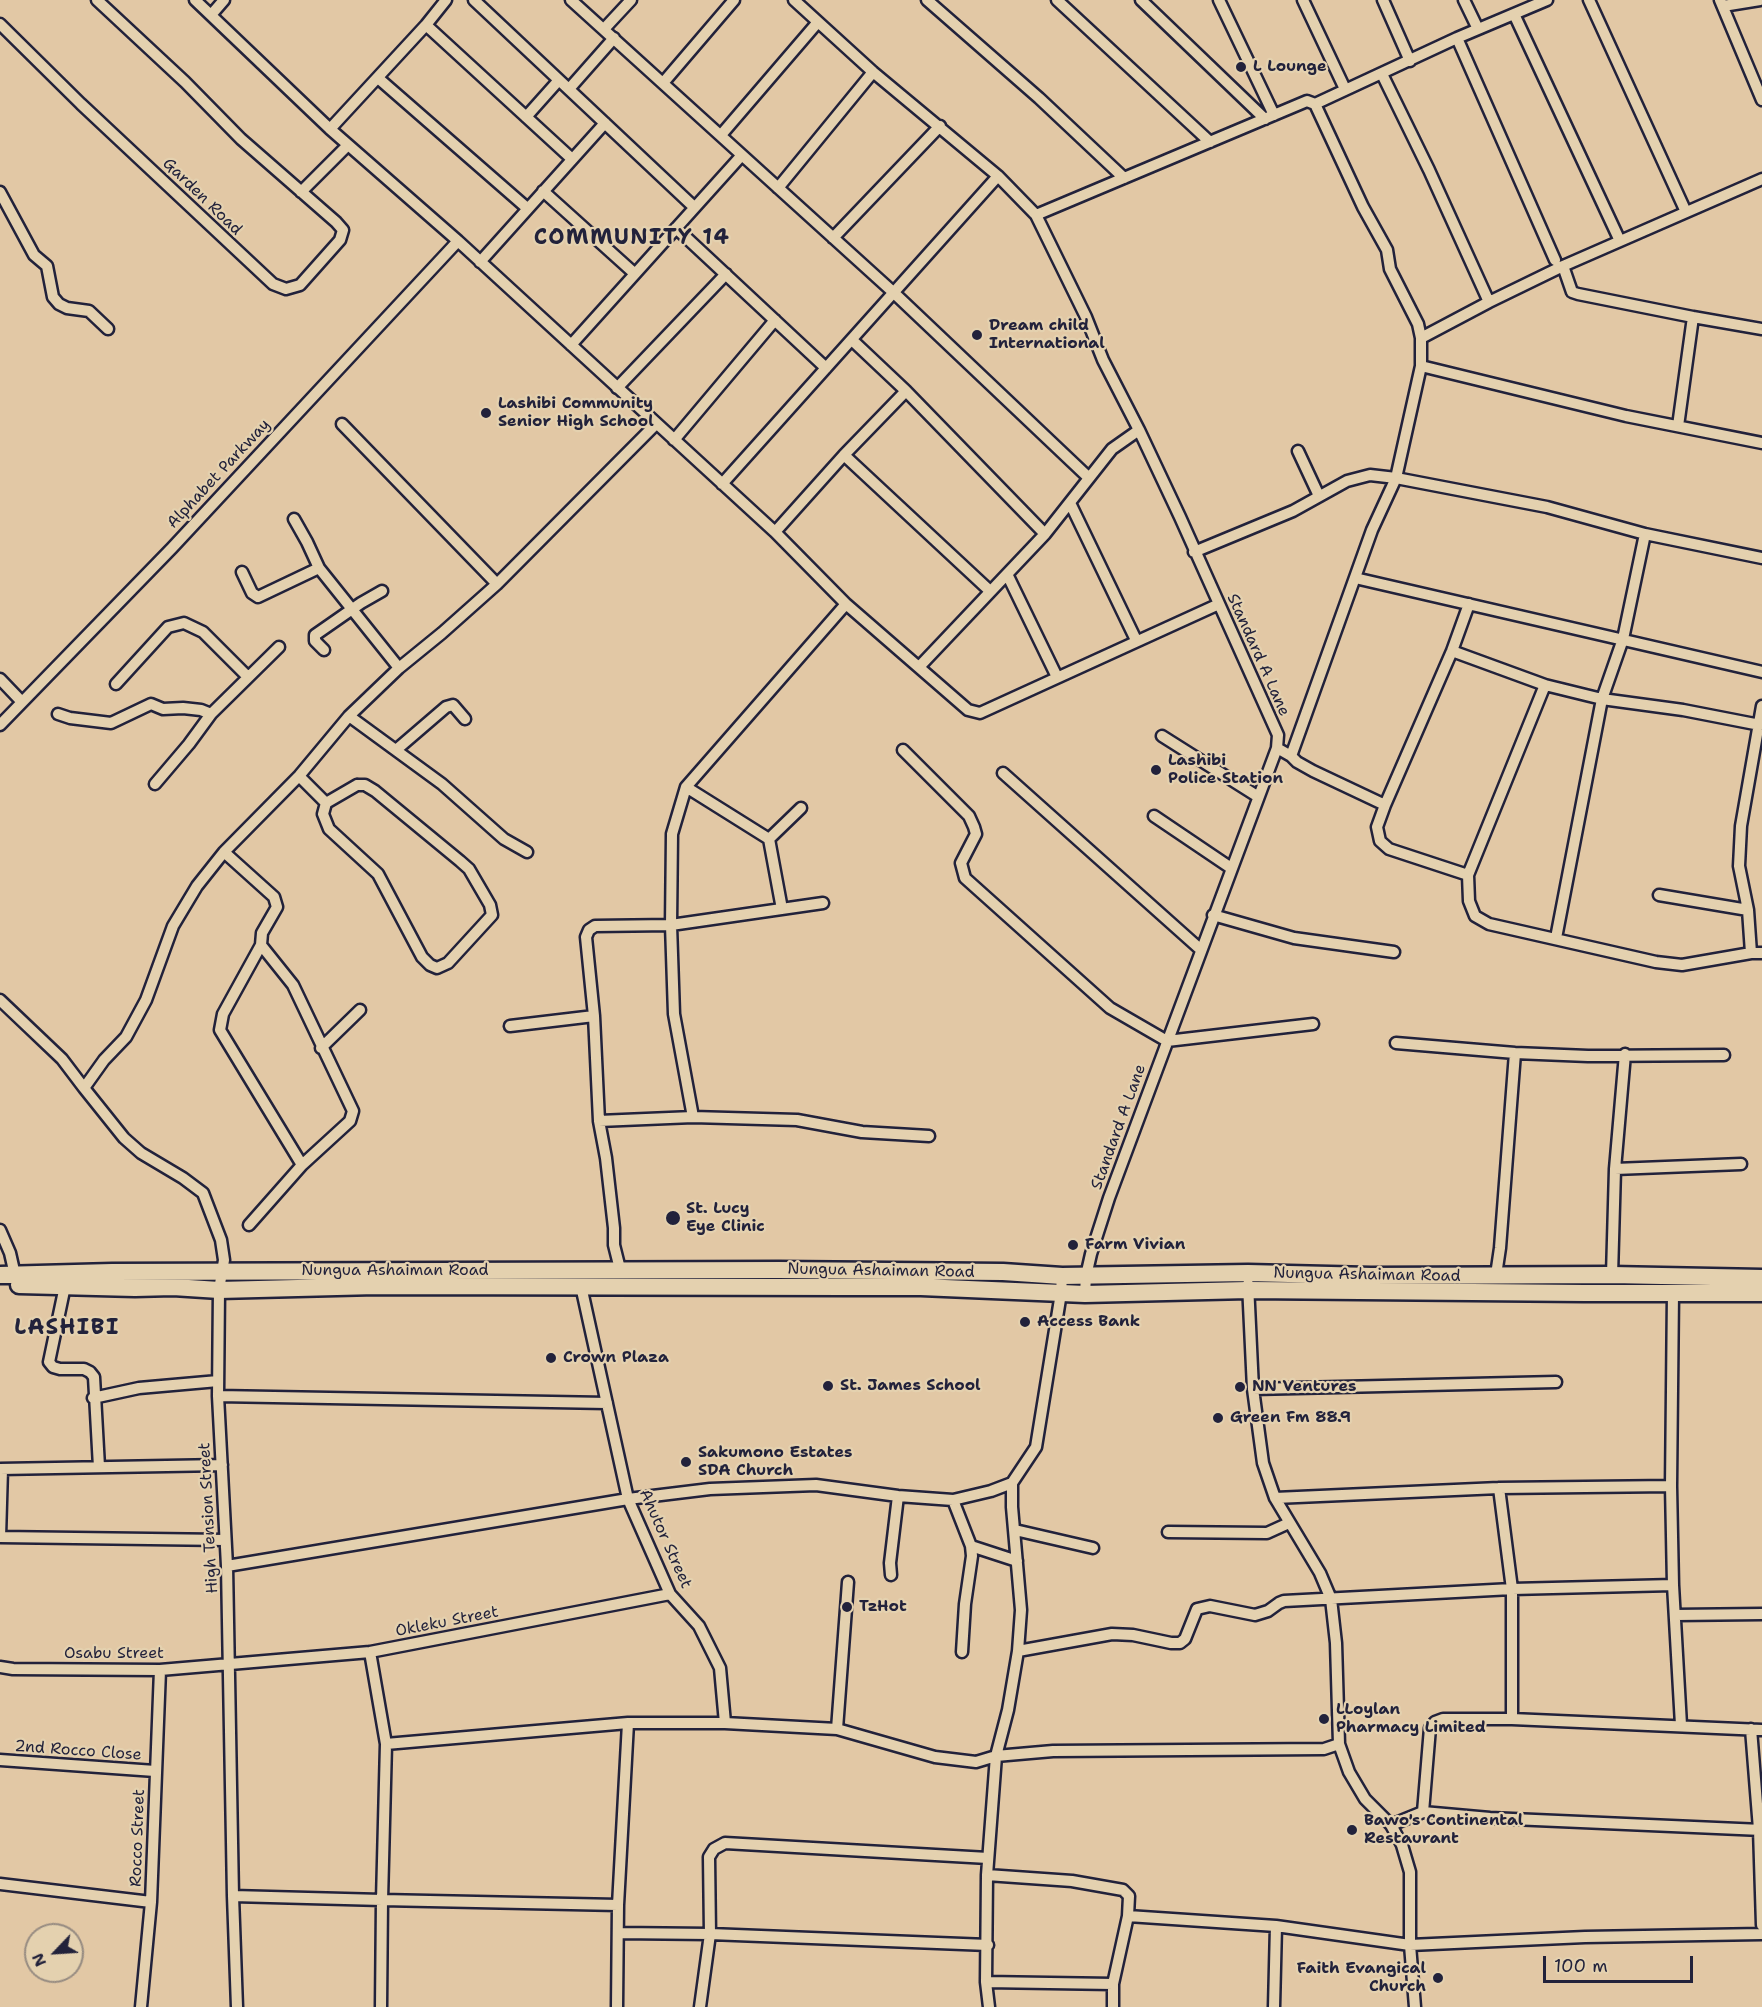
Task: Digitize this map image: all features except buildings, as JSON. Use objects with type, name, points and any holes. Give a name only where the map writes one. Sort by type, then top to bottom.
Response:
[{"type":"main road","name":"Nungua Ashaiman Road","points":[[8,1275],[112,1272],[620,1269],[1003,1272],[1062,1276],[1248,1273],[1371,1276],[1612,1275],[1762,1278]]},
{"type":"main road","name":"Nungua Ashaiman Road","points":[[0,1285],[173,1287],[219,1290],[376,1286],[921,1287],[1085,1294],[1248,1290],[1762,1293]]},
{"type":"street","name":"Garden Road","points":[[0,24],[81,104],[273,284],[286,289],[300,285],[340,240],[343,230],[234,132],[185,82],[97,0]]},
{"type":"street","points":[[195,0],[330,129],[458,241],[775,532],[846,604],[968,710],[980,713],[1219,604]]},
{"type":"street","points":[[211,15],[224,0]]},
{"type":"street","points":[[330,129],[426,25],[446,0]]},
{"type":"street","points":[[474,0],[694,207]]},
{"type":"street","points":[[571,0],[893,292],[1088,477]]},
{"type":"street","points":[[604,29],[631,0]]},
{"type":"street","points":[[663,83],[734,0]]},
{"type":"street","name":"Standard A Lane","points":[[794,0],[873,72],[998,176],[1036,215],[1086,318],[1103,360],[1139,430],[1278,735],[1277,748],[1257,796],[1109,1198],[1086,1276],[1085,1294]]},
{"type":"street","points":[[927,0],[1039,98],[1124,178]]},
{"type":"street","points":[[1057,0],[1210,142]]},
{"type":"street","points":[[1141,0],[1269,117]]},
{"type":"street","points":[[1218,0],[1269,117]]},
{"type":"street","points":[[1303,0],[1345,89]]},
{"type":"street","points":[[1383,0],[1410,61]]},
{"type":"street","points":[[1464,0],[1478,29]]},
{"type":"street","points":[[1589,0],[1686,212]]},
{"type":"street","points":[[1760,0],[1722,3],[1762,100]]},
{"type":"street","points":[[1315,104],[1544,1]]},
{"type":"street","points":[[1514,14],[1620,241]]},
{"type":"street","points":[[721,135],[818,22]]},
{"type":"street","points":[[426,25],[572,159]]},
{"type":"street","points":[[569,89],[614,38]]},
{"type":"street","points":[[1458,38],[1572,292],[1762,329]]},
{"type":"street","points":[[778,188],[873,72]]},
{"type":"street","points":[[1382,74],[1489,302]]},
{"type":"street","points":[[378,78],[527,208]]},
{"type":"street","points":[[526,117],[559,80]]},
{"type":"street","points":[[1036,215],[1307,101],[1315,104],[1363,207],[1387,250],[1390,268],[1418,324],[1422,338],[1422,366],[1396,478],[1372,530],[1291,756]]},
{"type":"street","points":[[480,262],[605,123]]},
{"type":"street","points":[[833,238],[940,126]]},
{"type":"street","points":[[301,192],[348,145]]},
{"type":"street","points":[[571,345],[742,155]]},
{"type":"street","points":[[722,484],[998,176]]},
{"type":"street","points":[[1422,338],[1559,263],[1620,241],[1762,179]]},
{"type":"street","points":[[543,191],[634,273]]},
{"type":"street","points":[[0,192],[34,255],[47,266],[53,297],[67,308],[89,311],[108,329]]},
{"type":"street","points":[[676,228],[826,368]]},
{"type":"street","name":"Alphabet Parkway","points":[[0,725],[172,548],[458,241]]},
{"type":"street","points":[[617,388],[726,274]]},
{"type":"street","points":[[1678,426],[1693,317]]},
{"type":"street","points":[[674,440],[775,320]]},
{"type":"street","points":[[852,340],[906,391],[1045,534]]},
{"type":"street","points":[[1422,366],[1626,416],[1762,443]]},
{"type":"street","points":[[775,532],[844,455],[906,391]]},
{"type":"street","points":[[342,424],[497,584]]},
{"type":"street","points":[[84,1088],[104,1060],[126,1037],[146,1000],[173,926],[198,886],[224,852],[299,776],[349,716],[399,668],[497,584],[656,424]]},
{"type":"street","points":[[919,667],[1045,534],[1112,449],[1139,430]]},
{"type":"street","points":[[1298,451],[1319,496]]},
{"type":"street","points":[[844,455],[990,591]]},
{"type":"street","points":[[1194,552],[1293,511],[1347,481],[1370,475],[1547,507],[1645,534],[1762,558]]},
{"type":"street","points":[[1070,503],[1136,640]]},
{"type":"street","points":[[294,519],[319,568],[399,668]]},
{"type":"street","points":[[1556,938],[1602,699],[1623,639],[1645,534]]},
{"type":"street","points":[[242,572],[252,593],[258,597],[319,568]]},
{"type":"street","points":[[1006,574],[1057,677]]},
{"type":"street","points":[[1355,578],[1762,672]]},
{"type":"street","points":[[324,650],[315,641],[315,635],[382,591]]},
{"type":"street","points":[[693,1117],[674,1014],[671,925],[672,834],[686,787],[846,604]]},
{"type":"street","points":[[1468,875],[1389,849],[1380,841],[1377,827],[1452,651],[1469,604]]},
{"type":"street","points":[[116,684],[168,627],[184,623],[203,632],[248,677]]},
{"type":"street","points":[[155,783],[189,744],[211,714],[279,647]]},
{"type":"street","points":[[1452,651],[1545,685],[1602,699],[1683,710],[1760,725]]},
{"type":"street","points":[[0,679],[22,702]]},
{"type":"street","points":[[1545,685],[1468,875],[1469,901],[1475,916],[1489,924],[1656,962],[1682,964],[1756,953],[1739,866],[1741,826],[1762,706]]},
{"type":"street","points":[[58,714],[70,718],[111,723],[151,704],[163,709],[183,708],[201,710],[211,714]]},
{"type":"street","points":[[396,750],[446,707],[453,705],[465,719]]},
{"type":"street","points":[[349,716],[442,784],[504,839],[527,852]]},
{"type":"street","points":[[1162,736],[1257,796]]},
{"type":"street","points":[[1277,748],[1305,767],[1385,805]]},
{"type":"street","points":[[903,750],[969,816],[976,834],[961,863],[965,878],[1110,1008],[1167,1041],[1313,1024]]},
{"type":"street","points":[[1003,773],[1200,949]]},
{"type":"street","points":[[299,776],[326,803]]},
{"type":"street","points":[[1751,776],[1762,779]]},
{"type":"street","points":[[357,785],[365,785],[469,869],[490,905],[492,915],[448,963],[437,968],[422,957],[378,874],[329,829],[323,814],[326,803],[357,785]]},
{"type":"street","points":[[686,787],[769,839],[782,909]]},
{"type":"street","points":[[769,839],[801,808]]},
{"type":"street","points":[[1154,816],[1231,868]]},
{"type":"street","points":[[224,852],[274,897],[277,907],[262,933],[261,945],[223,1014],[220,1030],[302,1165]]},
{"type":"street","points":[[1659,895],[1748,910]]},
{"type":"street","points":[[620,1269],[614,1245],[606,1158],[599,1121],[594,1016],[586,937],[589,930],[595,926],[671,925],[823,903]]},
{"type":"street","points":[[1213,915],[1294,938],[1394,952]]},
{"type":"street","points":[[249,1225],[302,1165],[350,1121],[353,1111],[293,986],[261,945]]},
{"type":"street","name":"High Tension Street","points":[[0,1000],[62,1059],[124,1138],[141,1153],[203,1193],[221,1240],[224,1260],[219,1290],[218,1396],[227,1566],[232,1896],[237,2007]]},
{"type":"street","points":[[321,1048],[360,1010]]},
{"type":"street","points":[[510,1026],[594,1016]]},
{"type":"street","points":[[1396,1043],[1515,1053],[1588,1056],[1724,1055]]},
{"type":"street","points":[[1496,1275],[1515,1053]]},
{"type":"street","points":[[1612,1275],[1615,1168],[1625,1054]]},
{"type":"street","points":[[599,1121],[693,1117],[797,1119],[862,1132],[929,1136]]},
{"type":"street","points":[[1615,1168],[1741,1164]]},
{"type":"street","points":[[0,1230],[10,1253],[8,1275]]},
{"type":"street","points":[[1248,1273],[1253,1389],[1263,1463],[1275,1498],[1320,1574],[1330,1599],[1336,1643],[1340,1744],[1349,1772],[1365,1798],[1391,1825],[1402,1845],[1410,1872],[1410,1945],[1415,2007]]},
{"type":"street","points":[[989,2007],[986,1982],[987,1875],[996,1756],[1008,1710],[1018,1651],[1021,1610],[1012,1483],[1036,1447],[1062,1276]]},
{"type":"street","points":[[65,1286],[49,1362],[52,1367],[84,1369],[94,1377],[93,1398],[99,1467]]},
{"type":"street","name":"Ahutor Street","points":[[580,1286],[628,1499],[670,1594],[699,1626],[720,1668],[725,1722]]},
{"type":"street","points":[[1673,1293],[1671,1486],[1673,1585],[1681,1725]]},
{"type":"street","points":[[93,1398],[139,1388],[218,1381]]},
{"type":"street","points":[[1253,1389],[1556,1382]]},
{"type":"street","points":[[218,1396],[607,1403]]},
{"type":"street","points":[[222,1465],[1,1468],[0,1537],[225,1540]]},
{"type":"street","points":[[227,1566],[628,1499],[711,1489],[816,1485],[898,1496],[953,1500],[991,1491],[1012,1483]]},
{"type":"street","points":[[1275,1498],[1499,1488],[1671,1486]]},
{"type":"street","points":[[1499,1488],[1512,1589],[1512,1719]]},
{"type":"street","points":[[891,1575],[890,1563],[898,1496]]},
{"type":"street","points":[[953,1500],[971,1546],[972,1556],[965,1604],[962,1652]]},
{"type":"street","points":[[1168,1532],[1267,1533],[1289,1524]]},
{"type":"street","points":[[1015,1530],[1093,1548]]},
{"type":"street","points":[[971,1546],[1017,1561]]},
{"type":"street","points":[[837,1729],[848,1581]]},
{"type":"street","points":[[1018,1651],[1112,1634],[1180,1643],[1185,1638],[1194,1613],[1201,1607],[1210,1606],[1255,1615],[1264,1613],[1284,1601],[1512,1589],[1673,1585]]},
{"type":"street","name":"Okleku Street","points":[[228,1664],[370,1652],[670,1594]]},
{"type":"street","points":[[1676,1615],[1762,1614]]},
{"type":"street","points":[[370,1652],[386,1744],[381,2007]]},
{"type":"street","name":"Osabu Street","points":[[0,1667],[160,1670],[228,1664]]},
{"type":"street","name":"Rocco Street","points":[[141,2007],[151,1902],[160,1670]]},
{"type":"street","points":[[1423,1812],[1430,1728],[1435,1722],[1443,1719],[1512,1719],[1757,1729],[1762,1925]]},
{"type":"street","points":[[386,1744],[628,1723],[725,1722],[837,1729],[935,1757],[976,1762],[996,1756],[1053,1752],[1324,1749],[1340,1744]]},
{"type":"street","points":[[617,2007],[618,1905],[628,1723]]},
{"type":"street","name":"2nd Rocco Close","points":[[0,1760],[155,1771]]},
{"type":"street","points":[[1391,1825],[1423,1812],[1490,1818],[1760,1830]]},
{"type":"street","points":[[700,2007],[710,1934],[710,1857],[714,1849],[725,1843],[988,1858]]},
{"type":"street","points":[[987,1875],[1072,1881],[1123,1890],[1128,1896],[1128,1916],[1113,1984],[1113,2007]]},
{"type":"street","points":[[0,1884],[151,1902]]},
{"type":"street","points":[[232,1896],[618,1905]]},
{"type":"street","points":[[1128,1916],[1276,1926],[1410,1945],[1585,1936],[1762,1934]]},
{"type":"street","points":[[1274,2007],[1276,1926]]},
{"type":"street","points":[[618,1933],[710,1934],[988,1945]]},
{"type":"street","points":[[986,1982],[1113,1984]]},
{"type":"place","name":"L Lounge","points":[[1241,67]]},
{"type":"place","name":"Dream child International","points":[[977,335]]},
{"type":"place","name":"Lashibi Community Senior High School","points":[[486,413]]},
{"type":"place","name":"Lashibi Police Station","points":[[1156,770]]},
{"type":"place","name":"St. Lucy Eye Clinic","points":[[673,1218]]},
{"type":"place","name":"Farm Vivian","points":[[1073,1245]]},
{"type":"place","name":"Access Bank","points":[[1025,1322]]},
{"type":"place","name":"Crown Plaza","points":[[551,1358]]},
{"type":"place","name":"St. James School","points":[[828,1386]]},
{"type":"place","name":"NN Ventures","points":[[1240,1387]]},
{"type":"place","name":"Green Fm 88.9","points":[[1218,1418]]},
{"type":"place","name":"Sakumono Estates SDA Church","points":[[686,1462]]},
{"type":"place","name":"TzHot","points":[[847,1607]]},
{"type":"place","name":"LLoylan Pharmacy Limited","points":[[1324,1719]]},
{"type":"place","name":"Bawo's Continental Restaurant","points":[[1352,1830]]},
{"type":"place","name":"Faith Evangical Church","points":[[1438,1978]]},
{"type":"district","name":"COMMUNITY 14","points":[[632,238]]},
{"type":"district","name":"LASHIBI","points":[[67,1328]]}]
